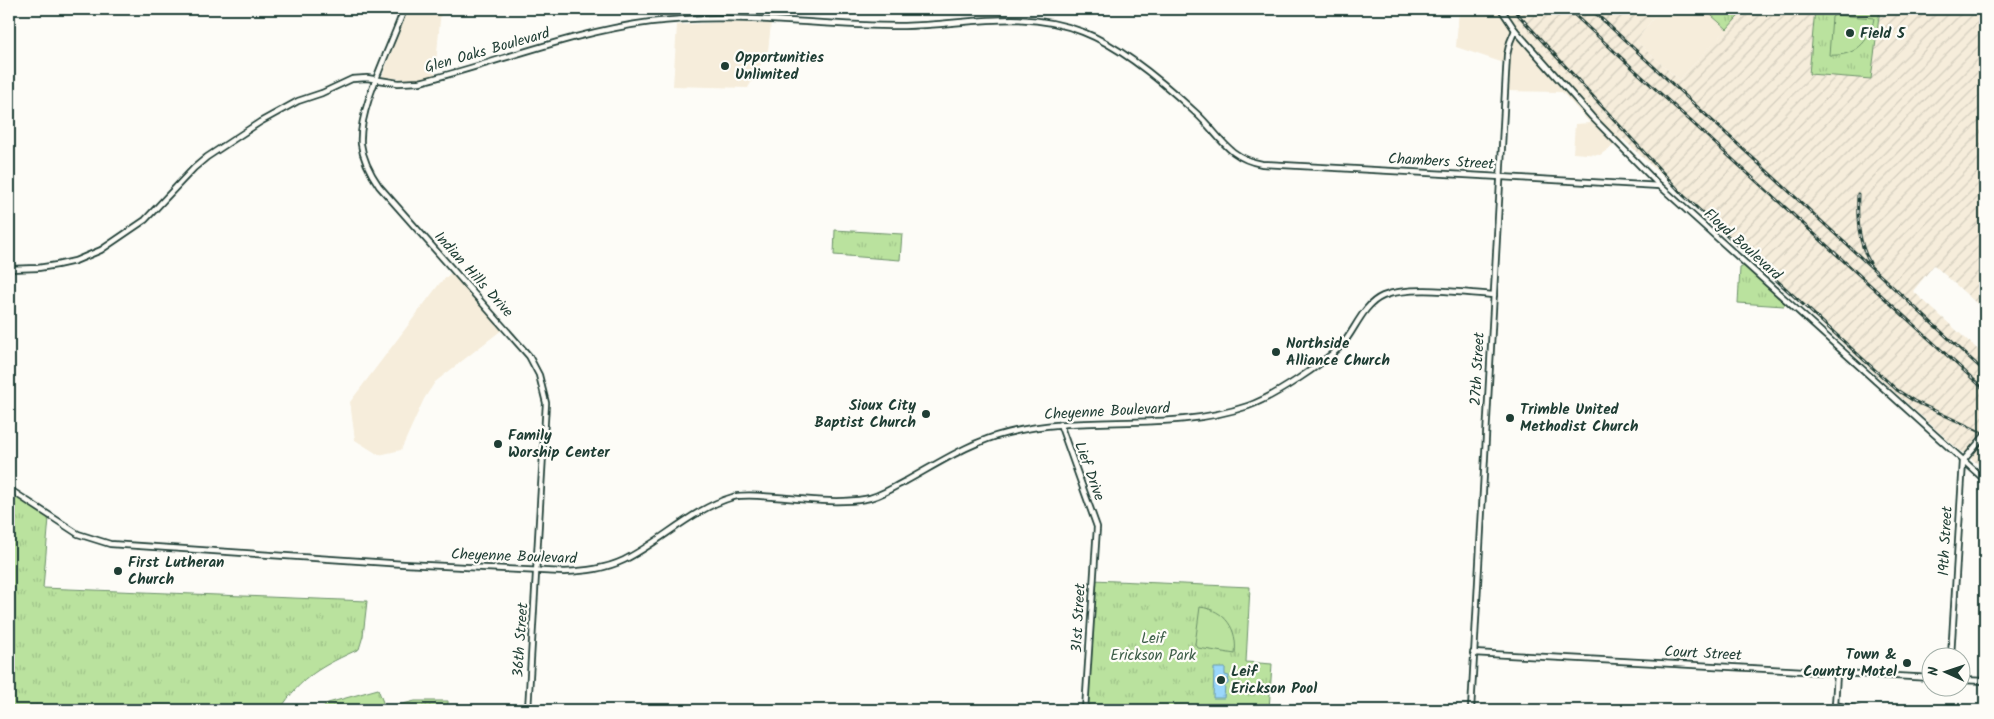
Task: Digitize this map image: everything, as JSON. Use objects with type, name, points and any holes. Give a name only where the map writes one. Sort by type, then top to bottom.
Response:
[{"type":"main road","name":"Indian Hills Drive","points":[[404,9],[376,79],[362,131],[361,143],[370,173],[379,186],[522,348],[535,367],[542,385],[547,412],[536,571]]},
{"type":"main road","name":"Floyd Boulevard","points":[[1501,9],[1515,30],[1592,117],[1660,186],[1985,480]]},
{"type":"main road","name":"Glen Oaks Boulevard","points":[[9,269],[57,265],[75,261],[101,250],[145,220],[194,168],[207,157],[260,122],[298,100],[322,93],[352,79],[376,79],[398,83],[420,82],[594,32],[660,21],[707,17],[897,26],[1006,18],[1034,19],[1063,25],[1099,39],[1125,54],[1195,112],[1226,146]]},
{"type":"main road","name":"27th Street","points":[[1471,710],[1508,55],[1510,42],[1515,30]]},
{"type":"main road","name":"Chambers Street","points":[[1226,146],[1237,156],[1262,164],[1660,186]]},
{"type":"main road","name":"Cheyenne Boulevard","points":[[9,489],[78,534],[110,544],[404,564],[536,571],[583,571],[616,563],[641,550],[699,512],[735,497],[754,495],[847,501],[873,498],[966,447],[1009,432],[1060,424],[1159,422],[1218,414],[1239,409],[1275,394],[1332,354],[1347,338],[1364,312],[1380,298],[1405,291],[1494,295]]},
{"type":"main road","name":"Lief Drive","points":[[1060,424],[1097,527]]},
{"type":"main road","points":[[1964,461],[1985,435]]},
{"type":"main road","name":"19th Street","points":[[1952,646],[1964,461]]},
{"type":"main road","name":"31st Street","points":[[1085,710],[1097,527]]},
{"type":"main road","name":"36th Street","points":[[528,710],[536,571]]},
{"type":"main road","name":"Court Street","points":[[1473,653],[1922,678]]},
{"type":"main road","points":[[1837,674],[1835,705],[1858,710]]},
{"type":"main road","points":[[1972,680],[1985,681]]},
{"type":"shaded area","points":[[407,9],[441,9],[435,75],[415,80],[382,77]]},
{"type":"shaded area","points":[[1459,9],[1508,9],[1623,139],[1600,155],[1573,153],[1575,124],[1590,123],[1562,92],[1503,91],[1504,63],[1456,47]]},
{"type":"shaded area","points":[[1508,9],[1660,9],[1636,41],[1679,80],[1745,9],[1815,9],[1809,74],[1871,79],[1880,9],[1985,9],[1985,311],[1934,265],[1913,291],[1985,356],[1985,469],[1958,449],[1890,388],[1626,142]]},
{"type":"shaded area","points":[[1660,9],[1704,9],[1727,29],[1679,80],[1636,41]]},
{"type":"shaded area","points":[[726,22],[771,24],[768,51],[748,88],[673,86],[677,25]]},
{"type":"shaded area","points":[[452,272],[503,329],[435,382],[424,399],[401,450],[379,455],[355,440],[350,402],[440,283]]},
{"type":"green space","points":[[1704,9],[1745,9],[1727,29]]},
{"type":"green space","points":[[1815,9],[1880,9],[1871,79],[1809,74]]},
{"type":"green space","name":"Field 5","points":[[1835,15],[1874,18],[1869,35],[1865,41],[1859,47],[1846,54],[1829,55],[1832,17]]},
{"type":"green space","points":[[835,230],[902,234],[900,260],[834,255]]},
{"type":"green space","points":[[1744,266],[1786,304],[1784,306],[1738,303],[1740,268]]},
{"type":"green space","points":[[9,492],[19,496],[49,518],[43,588],[367,601],[363,636],[359,649],[314,673],[296,689],[280,710],[9,710]]},
{"type":"green space","name":"Leif Erickson Park","points":[[1093,580],[1250,587],[1246,662],[1272,664],[1269,710],[1085,710]]},
{"type":"green space","points":[[1200,607],[1216,612],[1228,622],[1234,637],[1235,654],[1198,648],[1195,644]]},
{"type":"green space","points":[[378,689],[384,705],[395,706],[415,701],[448,701],[448,710],[319,710],[328,703]]},
{"type":"water","name":"Leif Erickson Pool","points":[[1214,668],[1225,668],[1225,675],[1229,676],[1228,684],[1225,685],[1224,698],[1213,698]]},
{"type":"railway","points":[[1513,9],[1684,196],[1897,390],[1914,401],[1985,434]]},
{"type":"railway","points":[[1568,9],[1985,390]]},
{"type":"railway","points":[[1591,9],[1985,372]]},
{"type":"railway","points":[[1858,194],[1859,230],[1863,247],[1870,263]]},
{"type":"place","name":"Field 5","points":[[1850,33]]},
{"type":"place","name":"Opportunities Unlimited","points":[[725,66]]},
{"type":"place","name":"Northside Alliance Church","points":[[1276,352]]},
{"type":"place","name":"Sioux City Baptist Church","points":[[926,414]]},
{"type":"place","name":"Trimble United Methodist Church","points":[[1510,418]]},
{"type":"place","name":"Family Worship Center","points":[[498,444]]},
{"type":"place","name":"First Lutheran Church","points":[[118,571]]},
{"type":"place","name":"Town & Country Motel","points":[[1907,663]]},
{"type":"place","name":"Leif Erickson Pool","points":[[1221,680]]}]
